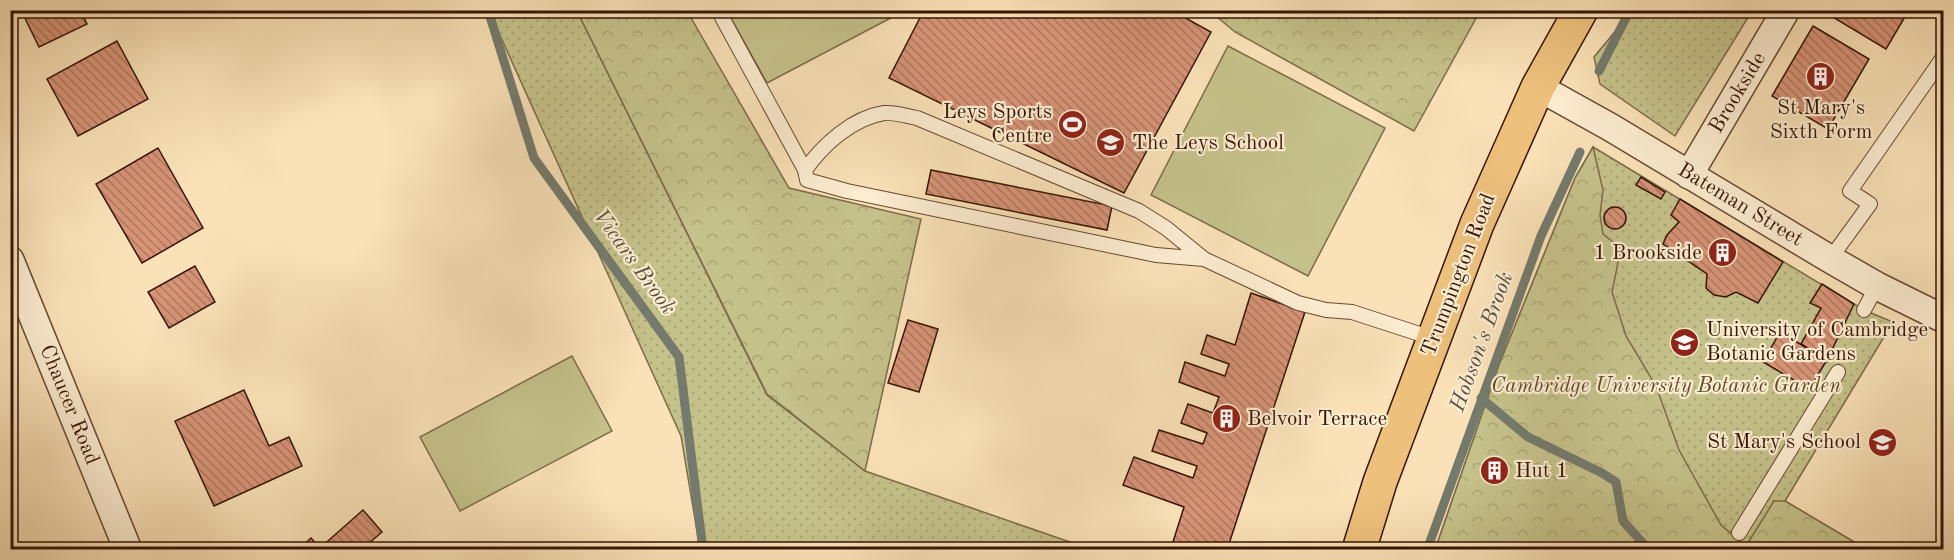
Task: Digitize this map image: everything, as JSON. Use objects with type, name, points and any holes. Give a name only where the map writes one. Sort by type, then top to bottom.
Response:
[{"type":"main road","name":"Trumpington Road","points":[[1359,549],[1380,482],[1477,224],[1538,87],[1581,10]]},
{"type":"street","name":"Brookside","points":[[1689,175],[1786,10]]},
{"type":"street","name":"Bateman Street","points":[[1538,87],[1610,127],[1877,286],[1944,319]]},
{"type":"street","name":"Chaucer Road","points":[[10,260],[128,549]]},
{"type":"lane","points":[[718,10],[805,170],[807,180],[847,191],[1155,255],[1204,259]]},
{"type":"lane","points":[[1830,259],[1870,204],[1850,191],[1944,56]]},
{"type":"lane","points":[[805,170],[815,156],[851,125],[886,112],[917,118],[1139,211],[1166,228],[1204,259],[1298,303],[1326,310],[1352,312],[1435,339]]},
{"type":"lane","points":[[1864,310],[1877,286]]},
{"type":"lane","points":[[1739,533],[1838,372]]},
{"type":"green space","points":[[489,11],[577,11],[767,395],[865,471],[1090,549],[700,549],[681,436]]},
{"type":"green space","points":[[577,11],[687,11],[789,188],[921,219],[865,471],[767,394]]},
{"type":"green space","points":[[727,11],[904,11],[767,83]]},
{"type":"green space","points":[[1210,11],[1480,11],[1414,131],[1235,32]]},
{"type":"green space","points":[[1632,11],[1752,11],[1675,136],[1600,84],[1594,57]]},
{"type":"green space","points":[[1228,46],[1385,128],[1308,276],[1151,195]]},
{"type":"green space","name":"Cambridge University Botanic Garden","points":[[1593,147],[1864,310],[1893,322],[1785,501],[1866,549],[1435,550],[1499,365],[1575,178]]},
{"type":"green space","points":[[1593,147],[1603,190],[1600,215],[1603,234],[1621,248],[1612,292],[1626,336],[1656,386],[1679,450],[1721,525],[1746,546],[1774,501],[1785,501],[1866,549],[1435,550],[1499,365],[1575,178]]},
{"type":"green space","points":[[572,356],[612,431],[460,511],[420,437]]},
{"type":"building","points":[[21,10],[80,10],[87,24],[39,47]]},
{"type":"building","name":"Leys Sports Centre","points":[[924,10],[1171,10],[1211,32],[1124,193],[889,78]]},
{"type":"building","points":[[1834,10],[1909,10],[1886,49],[1831,16]]},
{"type":"building","name":"St Mary's Sixth Form","points":[[1813,26],[1869,59],[1828,129],[1772,96]]},
{"type":"building","points":[[117,41],[148,99],[78,136],[47,79]]},
{"type":"building","points":[[158,148],[203,228],[142,263],[96,184]]},
{"type":"building","points":[[931,170],[1112,206],[1107,230],[926,194]]},
{"type":"building","points":[[1641,177],[1665,192],[1661,199],[1636,185]]},
{"type":"building","name":"1 Brookside","points":[[1680,199],[1783,262],[1758,303],[1736,292],[1726,297],[1714,295],[1706,288],[1707,274],[1663,244],[1667,235],[1679,222],[1671,215]]},
{"type":"building","points":[[1615,207],[1623,210],[1626,218],[1623,226],[1615,229],[1607,226],[1604,218],[1607,210]]},
{"type":"building","points":[[195,266],[215,302],[169,328],[148,292]]},
{"type":"building","points":[[1822,284],[1854,304],[1827,360],[1801,344],[1821,308],[1810,303]]},
{"type":"building","name":"Belvoir Terrace","points":[[1251,293],[1305,312],[1227,550],[1185,550],[1172,545],[1184,507],[1123,485],[1134,457],[1193,478],[1197,466],[1152,451],[1159,430],[1203,444],[1207,433],[1181,423],[1188,404],[1213,413],[1219,397],[1179,382],[1185,362],[1225,376],[1229,364],[1201,354],[1207,335],[1235,345]]},
{"type":"building","points":[[908,320],[938,329],[919,392],[888,383]]},
{"type":"building","points":[[1780,332],[1827,360],[1809,389],[1763,362]]},
{"type":"building","points":[[244,390],[269,446],[289,437],[302,466],[214,506],[175,421]]},
{"type":"building","name":"Hut 1","points":[[1491,466],[1499,468],[1497,476],[1489,474]]},
{"type":"building","points":[[363,510],[382,532],[361,550],[298,550],[311,538],[320,548]]},
{"type":"waterway","name":"Vicars Brook","points":[[488,10],[534,158],[679,357],[703,550]]},
{"type":"waterway","name":"Hobson's Brook","points":[[1599,71],[1630,10]]},
{"type":"waterway","name":"Hobson's Brook","points":[[1427,550],[1541,236],[1580,152]]},
{"type":"waterway","points":[[1481,398],[1528,437],[1616,482],[1623,521],[1649,550]]},
{"type":"place","name":"St Mary's Sixth Form","points":[[1821,77]]},
{"type":"place","name":"Leys Sports Centre","points":[[1073,124]]},
{"type":"place","name":"The Leys School","points":[[1111,143]]},
{"type":"place","name":"1 Brookside","points":[[1723,253]]},
{"type":"place","name":"University of Cambridge Botanic Gardens","points":[[1685,342]]},
{"type":"place","name":"Belvoir Terrace","points":[[1226,419]]},
{"type":"place","name":"St Mary's School","points":[[1882,442]]},
{"type":"place","name":"Hut 1","points":[[1494,471]]}]
